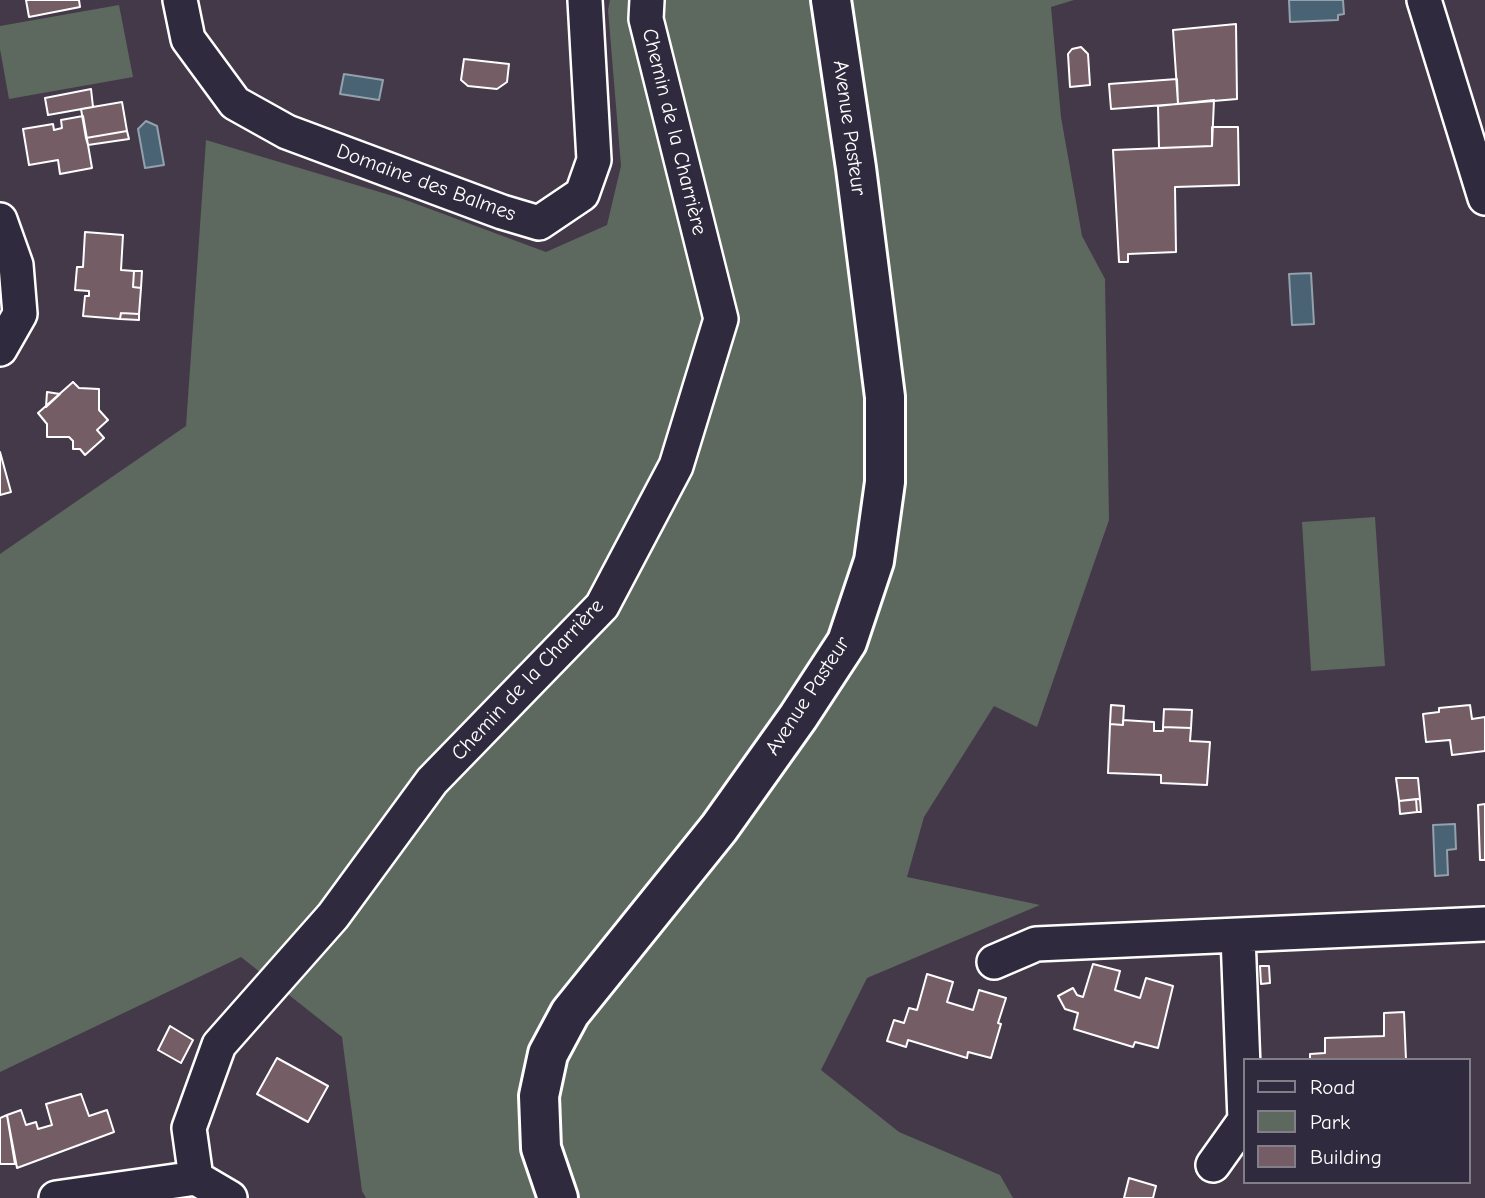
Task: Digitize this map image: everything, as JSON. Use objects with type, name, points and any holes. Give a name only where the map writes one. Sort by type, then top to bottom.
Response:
[{"type":"main road","name":"Avenue Pasteur","points":[[558,1198],[541,1148],[539,1096],[548,1054],[570,1013],[719,828],[798,717],[846,642],[874,561],[885,482],[884,397],[856,168],[831,0]]},
{"type":"street","name":"Domaine des Balmes","points":[[180,0],[188,39],[235,103],[287,132],[502,212],[539,223],[582,194],[594,160],[585,0]]},
{"type":"street","name":"Chemin de la Charrière","points":[[196,1178],[189,1128],[219,1045],[333,916],[432,781],[602,606],[676,466],[721,319],[646,19],[647,0]]},
{"type":"street","points":[[1423,0],[1485,198]]},
{"type":"street","points":[[0,220],[16,265],[20,314],[0,349]]},
{"type":"street","points":[[995,962],[1036,944],[1485,925]]},
{"type":"street","points":[[1238,936],[1244,1094]]},
{"type":"street","points":[[1213,1165],[1244,1121]]},
{"type":"street","points":[[56,1198],[196,1178],[230,1198]]},
{"type":"green space","points":[[610,0],[1074,0],[1051,7],[1061,117],[1082,236],[1105,279],[1109,520],[1037,727],[994,706],[924,817],[907,877],[1040,905],[867,978],[821,1070],[899,1132],[1000,1175],[1013,1198],[366,1198],[362,1191],[342,1037],[241,957],[0,1072],[0,554],[186,426],[206,140],[403,199],[546,252],[607,225],[621,166],[608,10]]},
{"type":"green space","points":[[119,5],[133,77],[9,99],[0,49],[0,26]]},
{"type":"green space","points":[[1375,517],[1385,666],[1311,671],[1302,522]]},
{"type":"water","points":[[1289,0],[1343,0],[1344,14],[1338,15],[1338,20],[1290,22]]},
{"type":"water","points":[[344,74],[383,80],[379,100],[340,94]]},
{"type":"water","points":[[146,121],[157,126],[164,165],[145,168],[138,129]]},
{"type":"water","points":[[1311,273],[1314,324],[1292,325],[1289,274]]},
{"type":"water","points":[[1455,824],[1456,849],[1447,850],[1448,875],[1435,876],[1433,825]]},
{"type":"building","points":[[26,0],[79,0],[80,7],[29,17]]},
{"type":"building","points":[[1236,24],[1237,99],[1178,104],[1173,30]]},
{"type":"building","points":[[1081,47],[1088,54],[1090,85],[1070,87],[1068,54],[1072,49]]},
{"type":"building","points":[[464,59],[509,64],[507,82],[497,89],[468,86],[461,80]]},
{"type":"building","points":[[1177,79],[1178,104],[1111,109],[1109,84]]},
{"type":"building","points":[[91,89],[93,107],[48,115],[45,98]]},
{"type":"building","points":[[1214,100],[1212,146],[1159,148],[1158,106]]},
{"type":"building","points":[[122,102],[127,131],[86,138],[81,109]]},
{"type":"building","points":[[83,116],[92,168],[60,174],[58,160],[29,165],[23,129],[53,124],[54,130],[62,128],[61,120]]},
{"type":"building","points":[[1212,127],[1238,127],[1239,185],[1175,187],[1176,252],[1128,254],[1128,262],[1119,262],[1113,150],[1212,146]]},
{"type":"building","points":[[127,131],[129,139],[88,145],[86,138]]},
{"type":"building","points":[[85,232],[123,235],[121,270],[134,271],[133,287],[141,288],[139,314],[121,313],[120,319],[83,316],[85,296],[89,296],[89,291],[75,290],[77,267],[83,267]]},
{"type":"building","points":[[134,271],[142,271],[141,288],[133,287]]},
{"type":"building","points":[[121,313],[139,314],[139,320],[120,319]]},
{"type":"building","points":[[73,382],[79,388],[99,389],[99,410],[108,420],[97,430],[104,438],[85,455],[80,449],[73,449],[73,441],[69,437],[47,437],[47,424],[38,413]]},
{"type":"building","points":[[47,392],[60,394],[46,407]]},
{"type":"building","points":[[0,452],[11,492],[0,495]]},
{"type":"building","points":[[1111,705],[1124,706],[1123,725],[1110,724]]},
{"type":"building","points":[[1470,705],[1472,719],[1485,717],[1485,751],[1452,755],[1450,740],[1426,742],[1423,714],[1439,712],[1439,708]]},
{"type":"building","points":[[1164,709],[1192,710],[1191,728],[1163,727]]},
{"type":"building","points":[[1123,720],[1154,722],[1154,731],[1163,731],[1163,727],[1191,728],[1190,741],[1210,742],[1207,785],[1161,783],[1161,775],[1108,773],[1110,724],[1123,725]]},
{"type":"building","points":[[1396,778],[1418,778],[1420,799],[1399,801]]},
{"type":"building","points":[[1416,799],[1420,799],[1421,812],[1417,812]]},
{"type":"building","points":[[1416,799],[1417,812],[1400,814],[1399,801]]},
{"type":"building","points":[[1485,804],[1485,860],[1480,860],[1478,805]]},
{"type":"building","points":[[1093,964],[1120,971],[1115,990],[1140,998],[1146,978],[1173,986],[1158,1048],[1135,1042],[1133,1047],[1074,1029],[1078,1013],[1065,1009],[1058,996],[1073,988],[1077,995],[1083,997]]},
{"type":"building","points":[[1260,966],[1269,966],[1270,983],[1261,984]]},
{"type":"building","points":[[927,974],[953,982],[947,1002],[973,1010],[979,990],[1006,998],[991,1058],[968,1052],[967,1058],[908,1040],[906,1047],[887,1041],[894,1020],[904,1023],[909,1008],[917,1010]]},
{"type":"building","points":[[1404,1012],[1406,1058],[1310,1058],[1310,1054],[1325,1053],[1325,1038],[1384,1036],[1384,1013]]},
{"type":"building","points":[[170,1026],[193,1040],[181,1063],[158,1050]]},
{"type":"building","points":[[277,1058],[328,1086],[308,1122],[257,1094]]},
{"type":"building","points":[[81,1094],[89,1116],[107,1110],[114,1132],[17,1168],[7,1115],[21,1110],[26,1125],[36,1122],[38,1129],[52,1125],[46,1104]]},
{"type":"building","points":[[7,1115],[15,1164],[0,1164],[0,1118]]},
{"type":"building","points":[[1129,1178],[1156,1186],[1153,1198],[1124,1198]]}]
